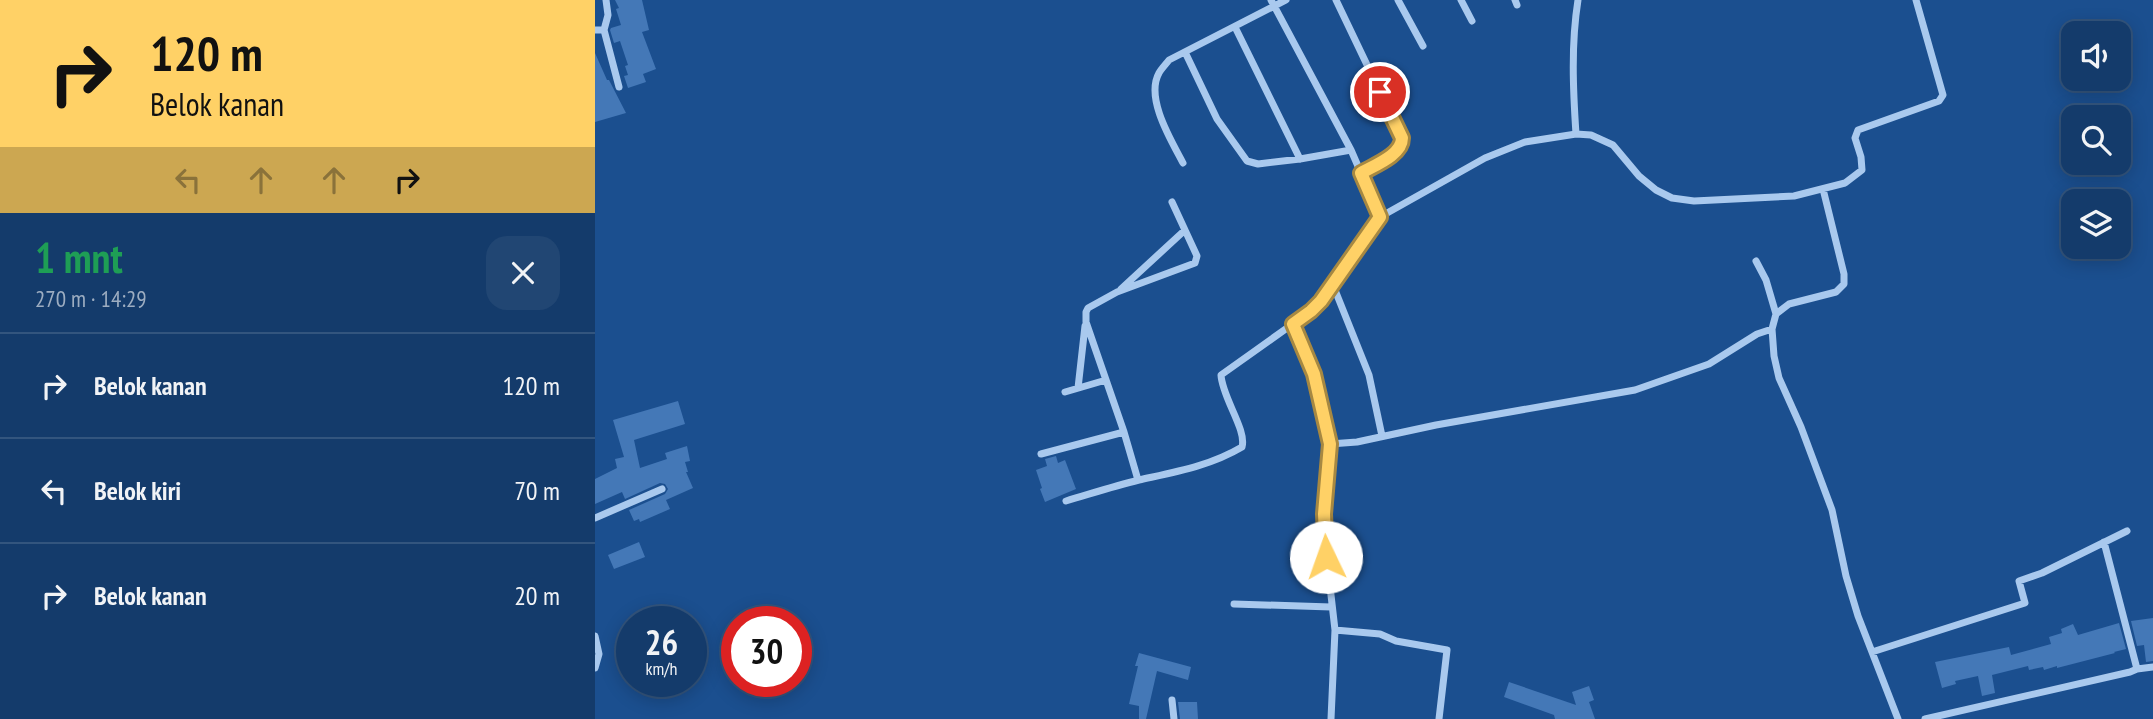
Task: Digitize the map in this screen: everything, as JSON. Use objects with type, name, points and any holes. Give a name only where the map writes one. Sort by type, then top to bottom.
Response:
[{"type":"street","points":[[606,0],[608,15],[599,30],[619,87]]},
{"type":"street","points":[[1183,163],[1154,98],[1155,82],[1159,73],[1169,60],[1235,27],[1272,3],[1286,0]]},
{"type":"street","points":[[1336,0],[1403,143],[1399,149],[1361,173]]},
{"type":"street","points":[[1398,0],[1423,46]]},
{"type":"street","points":[[1461,0],[1472,21]]},
{"type":"street","points":[[1576,134],[1573,63],[1578,0]]},
{"type":"street","points":[[1066,501],[1211,463],[1242,447],[1244,436],[1230,408],[1221,374],[1311,311],[1333,285],[1380,217],[1485,159],[1525,142],[1576,134],[1591,135],[1613,145],[1639,176],[1656,190],[1672,198],[1694,201],[1794,196],[1845,183],[1862,170],[1855,138],[1858,130],[1939,101],[1943,95],[1916,0]]},
{"type":"street","points":[[1272,3],[1351,150],[1380,217]]},
{"type":"street","points":[[1235,27],[1300,159]]},
{"type":"street","points":[[1185,52],[1217,118],[1247,161],[1258,164],[1351,150]]},
{"type":"street","points":[[1776,314],[1789,304],[1836,292],[1844,284],[1844,274],[1823,189]]},
{"type":"street","points":[[1078,388],[1086,309],[1117,292],[1195,263],[1197,256],[1172,202]]},
{"type":"street","points":[[1117,292],[1185,230]]},
{"type":"street","points":[[1756,261],[1766,280],[1776,314],[1772,329],[1776,368],[1832,510],[1846,576],[1858,616],[1898,719]]},
{"type":"street","points":[[1333,285],[1369,375],[1382,436]]},
{"type":"street","points":[[1086,322],[1138,480]]},
{"type":"street","points":[[1293,324],[1314,374],[1330,444],[1324,534],[1335,630],[1332,719]]},
{"type":"street","points":[[1330,444],[1357,442],[1463,420],[1635,390],[1709,363],[1757,334],[1772,329]]},
{"type":"street","points":[[1065,393],[1106,380]]},
{"type":"street","points":[[1041,454],[1124,432]]},
{"type":"street","points":[[595,519],[662,489]]},
{"type":"street","points":[[1872,652],[2025,603],[2019,581],[2042,573],[2127,531]]},
{"type":"street","points":[[2104,542],[2137,669]]},
{"type":"street","points":[[1234,604],[1331,607]]},
{"type":"street","points":[[1335,630],[1380,634],[1396,641],[1447,650],[1440,719]]},
{"type":"street","points":[[595,636],[599,654],[595,668]]},
{"type":"street","points":[[1925,719],[2153,667]]},
{"type":"street","points":[[1172,700],[1174,719]]},
{"type":"building","points":[[615,0],[642,0],[649,30],[642,32],[656,69],[643,74],[646,82],[628,88],[624,76],[628,75],[625,66],[628,65],[620,41],[614,43],[610,30],[621,25]]},
{"type":"building","points":[[595,53],[626,113],[595,122]]},
{"type":"building","points":[[678,401],[685,424],[634,440],[640,468],[667,459],[665,453],[687,446],[690,461],[685,462],[686,472],[693,488],[666,500],[670,509],[640,522],[639,519],[634,521],[629,510],[665,494],[668,489],[665,484],[660,483],[625,499],[622,492],[595,504],[595,479],[617,468],[615,459],[624,457],[613,420]]},
{"type":"building","points":[[1056,456],[1058,463],[1065,460],[1076,489],[1045,502],[1036,470],[1047,466],[1045,459]]},
{"type":"building","points":[[639,542],[645,557],[614,569],[608,555]]},
{"type":"building","points":[[2153,618],[2153,661],[2146,662],[2144,645],[2137,646],[2131,621]]},
{"type":"building","points":[[2119,623],[2126,649],[2057,668],[2029,670],[2028,666],[1992,675],[1995,693],[1982,696],[1978,676],[1955,681],[1956,684],[1942,688],[1935,662],[2009,647],[2011,655],[2051,644],[2049,637],[2062,633],[2061,629],[2073,624],[2078,635]]},
{"type":"building","points":[[1139,653],[1191,667],[1188,680],[1157,671],[1146,719],[1139,719],[1139,706],[1129,704]]},
{"type":"building","points":[[1509,682],[1576,705],[1572,692],[1589,686],[1594,700],[1589,702],[1595,719],[1555,719],[1554,715],[1504,697]]},
{"type":"building","points":[[1178,702],[1197,702],[1198,719],[1180,719]]},
{"type":"route","points":[[1326,557],[1324,514],[1330,444],[1314,374],[1293,324],[1321,301],[1380,217],[1361,173],[1399,149],[1403,143],[1380,92]]}]
